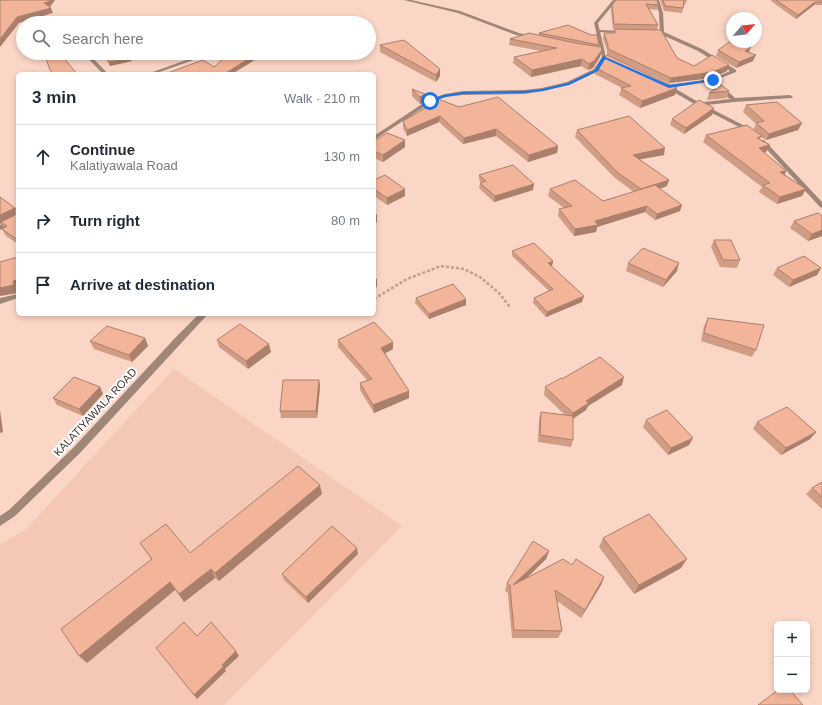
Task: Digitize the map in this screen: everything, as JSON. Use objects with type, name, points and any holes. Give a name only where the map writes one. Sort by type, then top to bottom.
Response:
[{"type":"street","points":[[406,0],[459,12],[518,34],[539,39]]},
{"type":"street","points":[[376,137],[430,101],[437,98],[463,93],[524,92],[555,87],[569,83],[596,70],[604,54],[596,23],[614,0]]},
{"type":"street","points":[[657,0],[661,13],[662,33]]},
{"type":"street","points":[[599,31],[631,32]]},
{"type":"street","points":[[654,33],[662,33],[700,50],[734,71],[713,80],[669,87]]},
{"type":"street","points":[[596,50],[604,54],[611,61]]},
{"type":"street","points":[[93,60],[104,72]]},
{"type":"street","points":[[155,72],[190,60]]},
{"type":"street","points":[[713,80],[734,100]]},
{"type":"street","points":[[662,83],[698,104],[744,127],[761,140],[821,204]]},
{"type":"street","points":[[698,104],[734,100],[790,97]]},
{"type":"street","points":[[0,228],[16,219]]},
{"type":"street","points":[[0,301],[16,297]]},
{"type":"street","name":"KALATIYAWALA ROAD","points":[[0,522],[12,514],[77,450],[202,316]]},
{"type":"path","points":[[376,298],[408,279],[441,266],[464,269],[480,278],[499,293],[510,307]]},
{"type":"shaded area","points":[[174,369],[402,526],[224,705],[0,705],[0,544],[25,530]]},
{"type":"building","points":[[0,0],[50,0],[44,3],[51,8],[16,16],[16,18],[0,39]]},
{"type":"building","points":[[616,0],[657,0],[658,5],[646,4],[658,25],[614,24],[612,5]]},
{"type":"building","points":[[663,0],[684,0],[683,8],[665,6]]},
{"type":"building","points":[[776,0],[822,0],[822,2],[815,2],[798,15]]},
{"type":"building","points":[[568,25],[591,35],[597,35],[599,45],[539,33]]},
{"type":"building","points":[[615,29],[661,30],[677,58],[694,66],[712,55],[729,65],[713,72],[671,78],[608,49],[604,33],[615,33]]},
{"type":"building","points":[[529,33],[601,47],[602,50],[594,61],[589,64],[582,59],[532,70],[514,57],[557,48],[510,39]]},
{"type":"building","points":[[404,40],[440,69],[436,75],[380,45]]},
{"type":"building","points":[[726,44],[726,48],[750,48],[745,51],[756,55],[739,62],[718,50]]},
{"type":"building","points":[[607,55],[677,88],[642,101],[621,88],[631,86],[596,68],[601,65]]},
{"type":"building","points":[[46,60],[65,60],[75,72],[52,72]]},
{"type":"building","points":[[108,60],[120,60],[109,62]]},
{"type":"building","points":[[203,60],[214,67],[222,60],[247,60],[227,72],[170,72]]},
{"type":"building","points":[[721,85],[729,91],[709,93]]},
{"type":"building","points":[[412,89],[425,94],[420,97]]},
{"type":"building","points":[[433,97],[459,107],[498,97],[558,146],[529,155],[496,129],[464,138],[440,116],[407,130],[403,121],[429,106],[425,102]]},
{"type":"building","points":[[699,100],[714,108],[686,128],[672,119]]},
{"type":"building","points":[[777,102],[802,123],[769,134],[756,123],[764,121],[746,105]]},
{"type":"building","points":[[629,116],[665,148],[633,155],[669,180],[641,189],[617,172],[577,130]]},
{"type":"building","points":[[747,125],[762,136],[757,138],[770,145],[759,148],[786,171],[780,172],[806,189],[780,197],[763,185],[770,183],[706,135]]},
{"type":"building","points":[[387,133],[405,140],[383,155],[376,152],[376,140]]},
{"type":"building","points":[[513,165],[534,184],[495,196],[480,183],[486,181],[479,175]]},
{"type":"building","points":[[385,175],[405,189],[387,198],[376,190],[376,179]]},
{"type":"building","points":[[575,180],[603,201],[655,185],[682,205],[657,214],[647,206],[595,221],[598,225],[575,229],[559,209],[572,206],[550,189]]},
{"type":"building","points":[[0,197],[15,208],[0,215]]},
{"type":"building","points":[[15,208],[16,239],[2,229],[7,226],[1,222],[15,215]]},
{"type":"building","points":[[818,213],[822,216],[822,230],[812,234],[794,221]]},
{"type":"building","points":[[714,240],[731,240],[740,260],[723,260]]},
{"type":"building","points":[[534,243],[553,261],[548,263],[584,296],[547,312],[534,298],[553,289],[512,251]]},
{"type":"building","points":[[643,248],[679,263],[666,280],[628,263]]},
{"type":"building","points":[[804,256],[821,268],[793,280],[777,268]]},
{"type":"building","points":[[16,258],[16,280],[13,281],[14,285],[0,288],[0,262]]},
{"type":"building","points":[[453,284],[466,299],[429,314],[416,298]]},
{"type":"building","points":[[708,318],[764,325],[756,350],[704,333]]},
{"type":"building","points":[[374,322],[393,342],[381,348],[409,391],[373,405],[360,383],[372,379],[338,340]]},
{"type":"building","points":[[240,324],[269,344],[246,361],[217,340]]},
{"type":"building","points":[[107,326],[145,338],[129,355],[90,341]]},
{"type":"building","points":[[600,357],[624,377],[586,401],[589,403],[573,413],[545,387],[561,378],[562,379]]},
{"type":"building","points":[[74,377],[100,387],[79,409],[53,398]]},
{"type":"building","points":[[283,380],[319,380],[316,411],[280,411]]},
{"type":"building","points":[[787,407],[816,432],[786,448],[757,422]]},
{"type":"building","points":[[667,410],[693,438],[671,448],[646,420]]},
{"type":"building","points":[[541,412],[573,416],[573,440],[540,435]]},
{"type":"building","points":[[298,466],[320,485],[215,573],[211,569],[179,594],[170,582],[79,656],[61,629],[152,559],[140,543],[166,524],[190,553]]},
{"type":"building","points":[[822,482],[822,497],[812,488]]},
{"type":"building","points":[[649,514],[687,559],[639,585],[603,538]]},
{"type":"building","points":[[332,526],[357,548],[306,597],[282,574]]},
{"type":"building","points":[[533,541],[549,551],[513,585],[563,559],[572,565],[576,559],[604,577],[585,610],[555,590],[562,631],[514,630],[511,586],[507,583]]},
{"type":"building","points":[[184,622],[197,636],[211,622],[236,651],[222,665],[224,666],[194,695],[156,648]]},
{"type":"building","points":[[774,693],[793,693],[803,705],[758,705]]},
{"type":"route","points":[[430,101],[445,96],[463,93],[524,92],[542,90],[569,83],[596,70],[604,57],[669,87],[713,80]]}]
